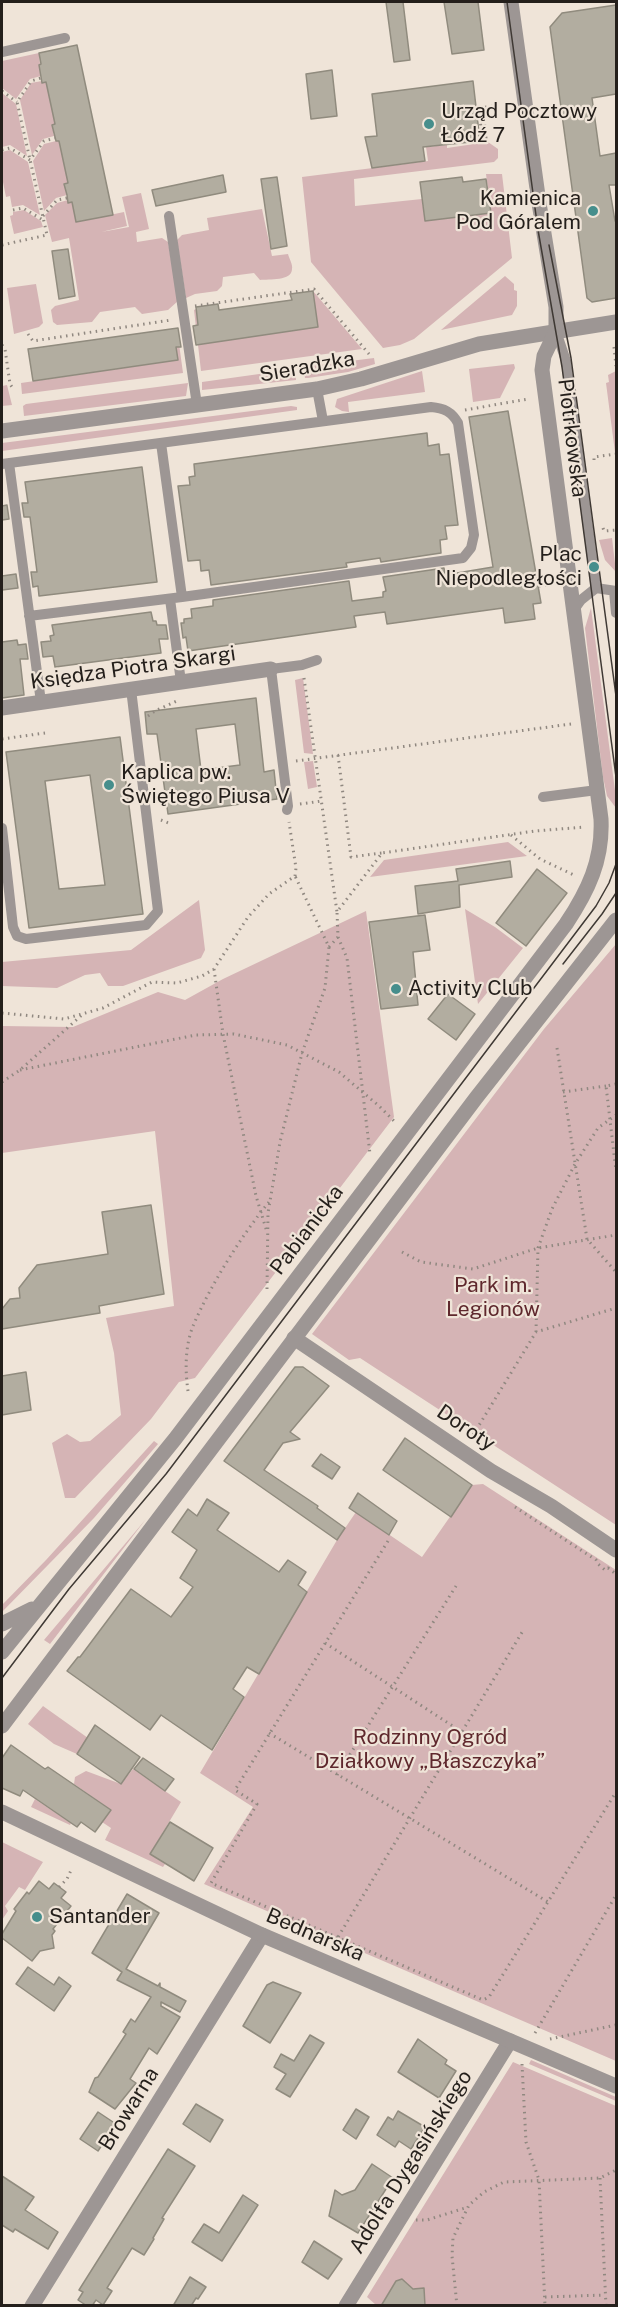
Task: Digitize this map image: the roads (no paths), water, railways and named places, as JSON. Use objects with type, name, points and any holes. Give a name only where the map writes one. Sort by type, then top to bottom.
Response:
[{"type":"street","name":"Piotrkowska","points":[[511,2],[538,203],[556,307],[556,331],[544,357],[542,370],[600,812]]},
{"type":"street","name":"Sieradzka","points":[[2,431],[317,389],[361,379],[460,348],[616,322]]},
{"type":"street","name":"Księdza Piotra Skargi","points":[[2,708],[271,669]]},
{"type":"street","points":[[600,812],[616,818]]},
{"type":"street","name":"Pabianicka","points":[[2,1652],[37,1606],[175,1439],[566,924],[587,891],[596,867],[601,843],[600,812]]},
{"type":"street","points":[[2,1726],[476,1098],[616,920]]},
{"type":"street","name":"Doroty","points":[[294,1338],[463,1452],[551,1506],[616,1550]]},
{"type":"street","points":[[2,1624],[37,1606]]},
{"type":"street","name":"Bednarska","points":[[2,1812],[262,1935],[616,2086]]},
{"type":"street","name":"Browarna","points":[[32,2306],[262,1935]]},
{"type":"street","name":"Adolfa Dygasińskiego","points":[[346,2306],[510,2041]]},
{"type":"lane","points":[[2,52],[65,38]]},
{"type":"lane","points":[[169,216],[197,405]]},
{"type":"lane","points":[[556,331],[566,361],[596,588]]},
{"type":"lane","points":[[317,389],[322,421]]},
{"type":"lane","points":[[29,616],[463,558],[471,548],[474,535],[458,423],[443,408],[431,407],[5,463],[41,702]]},
{"type":"lane","points":[[160,443],[182,597]]},
{"type":"lane","points":[[573,611],[581,600],[596,588],[615,591],[616,613]]},
{"type":"lane","points":[[170,598],[181,682]]},
{"type":"lane","points":[[287,810],[271,669],[302,665],[317,660]]},
{"type":"lane","points":[[2,828],[13,927],[17,936],[26,939],[146,925],[158,911],[131,689]]},
{"type":"lane","points":[[543,797],[597,790]]},
{"type":"tram line","points":[[507,2],[538,230],[562,367],[616,777]]},
{"type":"tram line","points":[[549,245],[571,358],[616,696]]},
{"type":"tram line","points":[[2,1678],[69,1589],[166,1474],[596,906],[609,883],[616,864]]},
{"type":"tram line","points":[[563,964],[616,893]]},
{"type":"place","name":"Urząd Pocztowy Łódź 7","points":[[429,124]]},
{"type":"place","name":"Kamienica Pod Góralem","points":[[593,211]]},
{"type":"place","name":"Plac Niepodległości","points":[[594,567]]},
{"type":"place","name":"Kaplica pw. Świętego Piusa V","points":[[109,785]]},
{"type":"place","name":"Activity Club","points":[[396,989]]},
{"type":"place","name":"Santander","points":[[37,1917]]},
{"type":"park label","name":"Park im. Legionów","points":[[493,1298]]},
{"type":"park label","name":"Rodzinny Ogród Działkowy „Błaszczyka”","points":[[430,1750]]}]
